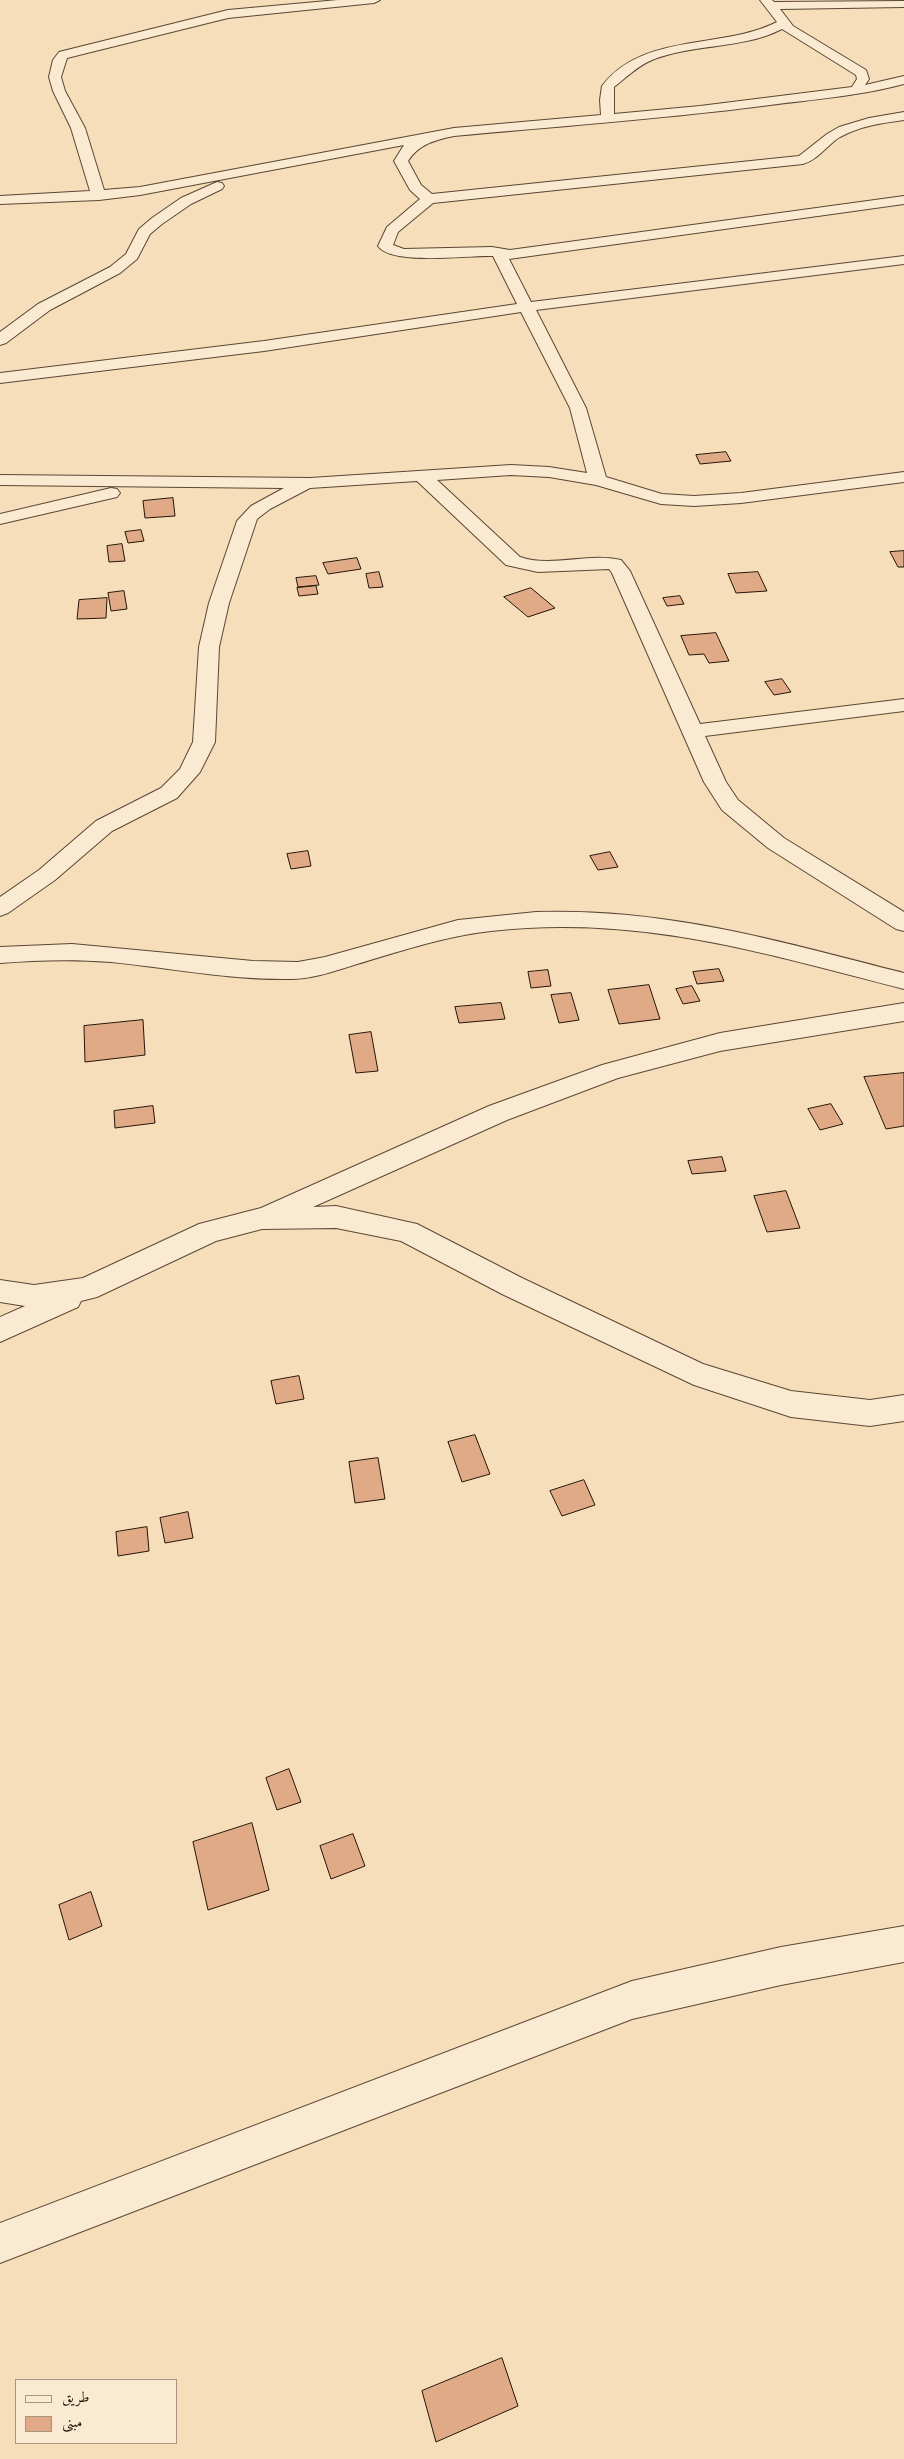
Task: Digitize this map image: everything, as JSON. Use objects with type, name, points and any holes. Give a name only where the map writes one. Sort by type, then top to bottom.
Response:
[{"type":"street","points":[[99,196],[78,128],[59,91],[55,77],[58,60],[63,55],[228,14],[374,0]]},
{"type":"street","points":[[768,3],[904,4]]},
{"type":"street","points":[[768,3],[784,23],[801,36],[862,73],[863,79],[855,91]]},
{"type":"street","points":[[608,120],[606,100],[608,86],[636,63],[650,56],[669,51],[758,36],[784,23]]},
{"type":"street","points":[[878,88],[904,80]]},
{"type":"street","points":[[0,200],[99,196],[255,171],[431,136],[495,128],[608,120],[904,86]]},
{"type":"street","points":[[500,256],[505,253],[492,251],[404,254],[392,251],[385,246],[392,230],[429,199],[803,160],[817,152],[836,134],[857,125],[904,116]]},
{"type":"street","points":[[429,199],[415,188],[400,161],[410,147],[431,136]]},
{"type":"street","points":[[0,340],[44,307],[103,278],[115,270],[132,256],[144,232],[186,201],[255,171]]},
{"type":"street","points":[[500,256],[904,200]]},
{"type":"street","points":[[500,256],[578,408],[598,480]]},
{"type":"street","points":[[0,378],[264,346],[526,307],[904,260]]},
{"type":"street","points":[[0,480],[310,483],[511,470],[549,472],[598,480],[661,499],[694,501],[741,498],[904,477]]},
{"type":"street","points":[[421,475],[514,561],[526,567],[601,562],[614,564],[621,571],[715,782],[730,805],[746,821],[776,843],[904,923]]},
{"type":"street","points":[[0,519],[156,483]]},
{"type":"street","points":[[0,908],[46,876],[104,826],[169,793],[189,772],[204,742],[209,678],[209,647],[219,603],[246,521],[251,513],[262,505],[310,483]]},
{"type":"street","points":[[692,731],[904,705]]},
{"type":"street","points":[[0,955],[51,950],[84,951],[210,966],[292,971],[324,966],[420,938],[488,923],[539,919],[596,918],[671,926],[904,980]]},
{"type":"street","points":[[0,1330],[156,1255],[209,1232],[262,1218],[338,1182],[498,1113],[611,1071],[720,1042],[904,1012]]},
{"type":"street","points":[[262,1218],[336,1217],[407,1232],[512,1286],[694,1373],[792,1404],[870,1413],[904,1408]]},
{"type":"street","points":[[0,1292],[34,1296],[87,1289]]},
{"type":"street","points":[[0,2243],[632,2000],[780,1966],[904,1944]]},
{"type":"building","points":[[726,452],[731,461],[700,464],[696,455]]},
{"type":"building","points":[[173,498],[175,516],[145,518],[143,501]]},
{"type":"building","points":[[141,530],[144,541],[128,543],[125,532]]},
{"type":"building","points":[[122,544],[125,561],[109,562],[107,546]]},
{"type":"building","points":[[904,551],[904,567],[898,567],[890,552]]},
{"type":"building","points":[[357,558],[361,569],[328,574],[323,563]]},
{"type":"building","points":[[379,572],[383,587],[369,588],[366,574]]},
{"type":"building","points":[[758,572],[767,591],[736,593],[728,574]]},
{"type":"building","points":[[316,576],[319,585],[298,587],[296,578]]},
{"type":"building","points":[[316,586],[318,594],[299,596],[297,588]]},
{"type":"building","points":[[531,588],[555,608],[528,617],[504,597]]},
{"type":"building","points":[[124,591],[127,609],[111,611],[108,593]]},
{"type":"building","points":[[680,596],[684,604],[667,606],[663,598]]},
{"type":"building","points":[[107,598],[106,618],[77,619],[79,600]]},
{"type":"building","points":[[716,633],[729,661],[709,663],[704,654],[689,655],[681,636]]},
{"type":"building","points":[[782,679],[791,692],[774,695],[765,682]]},
{"type":"building","points":[[308,851],[311,866],[291,869],[287,854]]},
{"type":"building","points":[[610,852],[618,867],[598,870],[590,856]]},
{"type":"building","points":[[719,969],[724,981],[697,984],[693,972]]},
{"type":"building","points":[[548,970],[551,986],[531,988],[528,972]]},
{"type":"building","points":[[649,985],[660,1019],[619,1024],[608,990]]},
{"type":"building","points":[[692,986],[700,1001],[683,1004],[676,989]]},
{"type":"building","points":[[571,993],[579,1020],[559,1023],[551,995]]},
{"type":"building","points":[[501,1003],[505,1019],[459,1023],[455,1007]]},
{"type":"building","points":[[143,1020],[145,1055],[85,1062],[84,1026]]},
{"type":"building","points":[[371,1032],[378,1071],[356,1073],[349,1035]]},
{"type":"building","points":[[904,1073],[904,1126],[886,1129],[864,1077]]},
{"type":"building","points":[[831,1104],[843,1124],[820,1130],[808,1109]]},
{"type":"building","points":[[153,1106],[155,1123],[115,1128],[114,1111]]},
{"type":"building","points":[[722,1157],[726,1171],[692,1174],[688,1161]]},
{"type":"building","points":[[786,1191],[800,1228],[767,1232],[754,1196]]},
{"type":"building","points":[[299,1376],[304,1399],[276,1404],[271,1381]]},
{"type":"building","points":[[475,1435],[490,1474],[462,1482],[448,1442]]},
{"type":"building","points":[[378,1458],[385,1499],[355,1503],[349,1462]]},
{"type":"building","points":[[584,1480],[595,1505],[562,1516],[550,1491]]},
{"type":"building","points":[[188,1512],[193,1538],[165,1543],[160,1518]]},
{"type":"building","points":[[147,1527],[149,1551],[118,1556],[116,1532]]},
{"type":"building","points":[[289,1769],[301,1802],[277,1810],[266,1778]]},
{"type":"building","points":[[252,1823],[269,1890],[208,1910],[193,1842]]},
{"type":"building","points":[[353,1834],[365,1866],[331,1879],[320,1846]]},
{"type":"building","points":[[91,1892],[102,1926],[69,1940],[59,1905]]},
{"type":"building","points":[[502,2358],[518,2406],[436,2442],[422,2391]]}]
